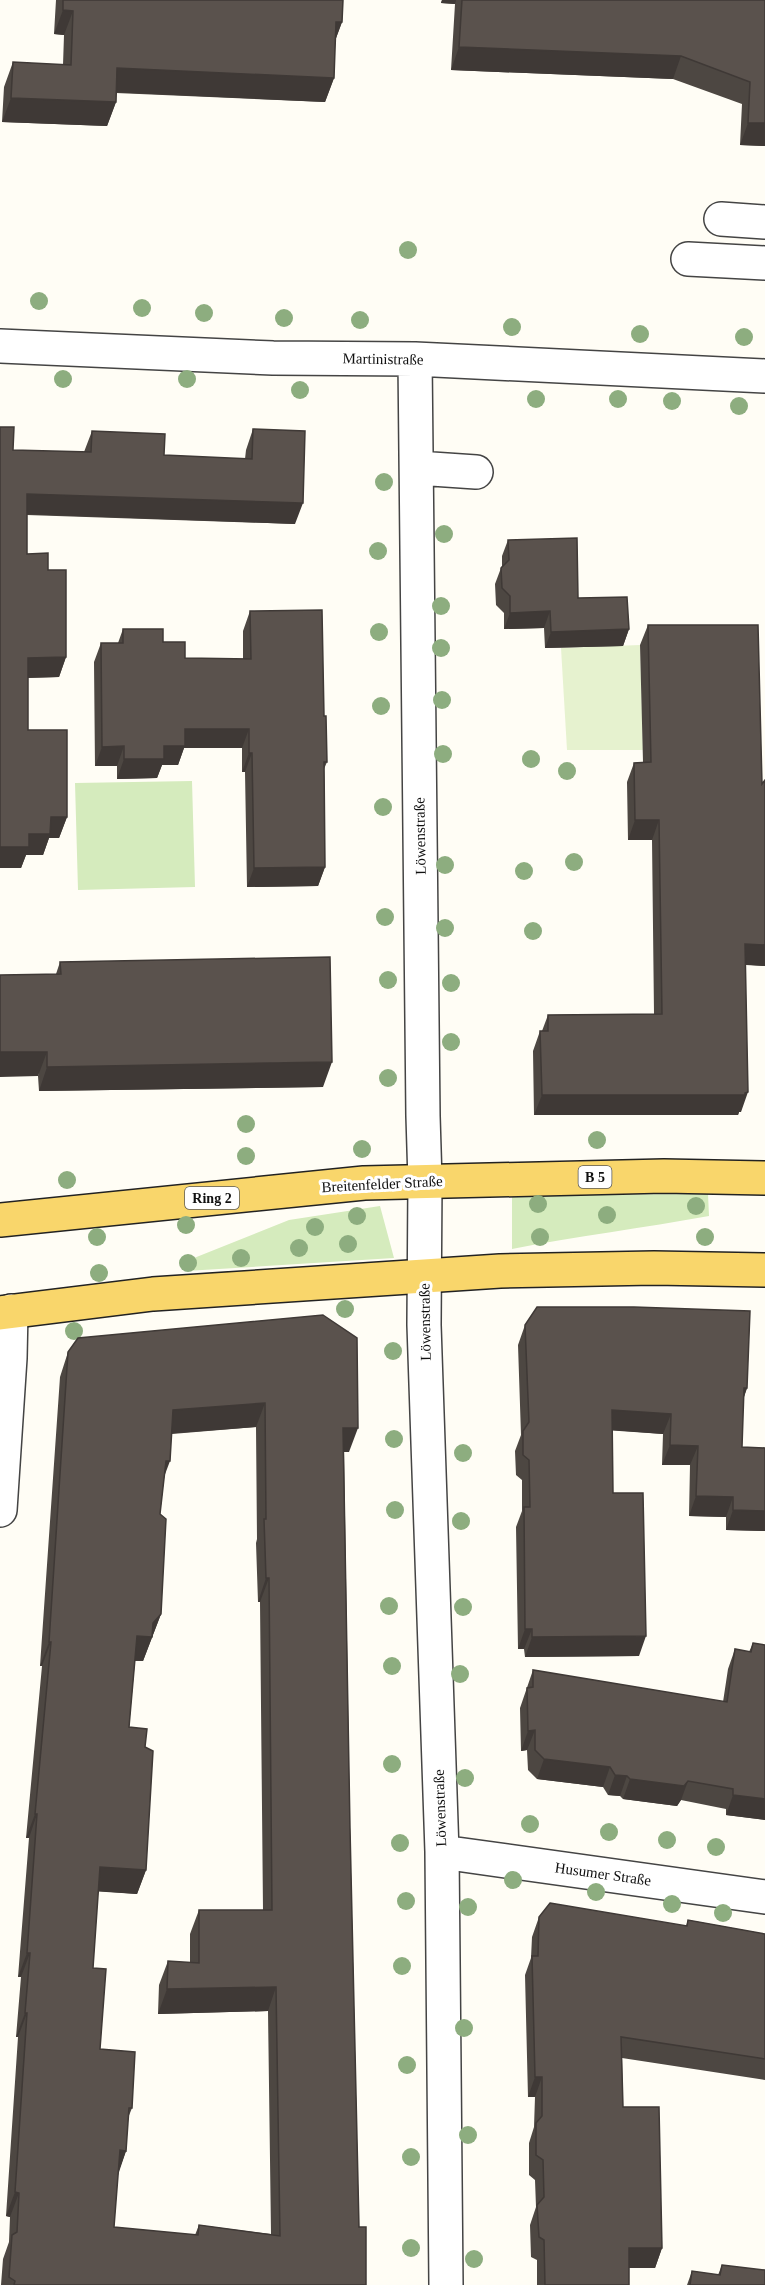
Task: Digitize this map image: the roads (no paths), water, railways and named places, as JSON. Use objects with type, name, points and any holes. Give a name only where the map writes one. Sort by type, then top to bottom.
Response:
[{"type":"main road","name":"Breitenfelder Straße","points":[[0,1220],[364,1183],[664,1176],[765,1178]]},
{"type":"main road","points":[[5,1312],[153,1294],[500,1271],[654,1268],[765,1270]]},
{"type":"street","points":[[721,219],[765,222]]},
{"type":"street","points":[[688,259],[765,263]]},
{"type":"street","name":"Martinistraße","points":[[0,346],[273,358],[415,359],[765,376]]},
{"type":"street","name":"Löwenstraße","points":[[415,359],[425,1181],[424,1277],[442,1852],[447,2285]]},
{"type":"street","points":[[417,468],[476,472]]},
{"type":"street","points":[[0,1510],[10,1358],[5,1312]]},
{"type":"street","name":"Husumer Straße","points":[[442,1852],[765,1896]]}]
